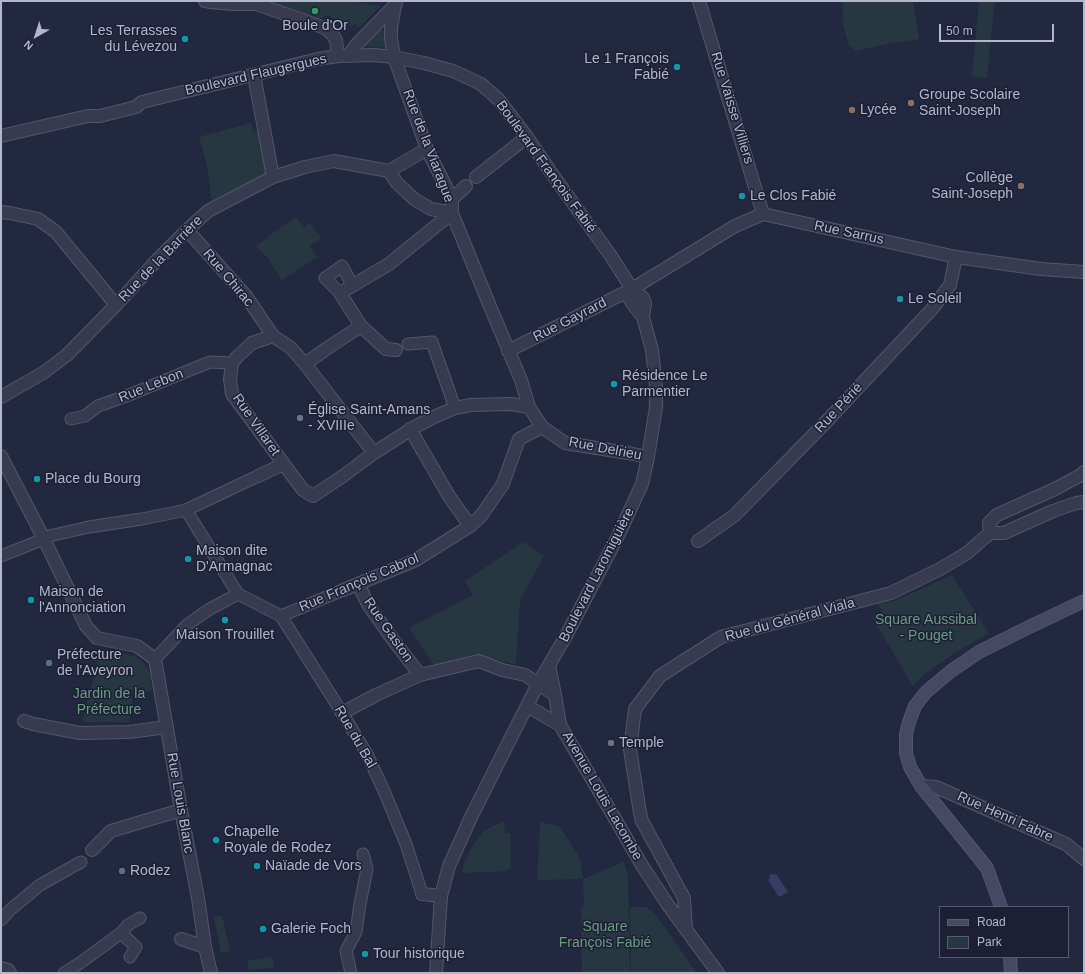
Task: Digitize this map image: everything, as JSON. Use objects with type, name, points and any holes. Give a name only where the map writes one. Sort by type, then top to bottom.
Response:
[{"type":"main road","points":[[1000,906],[987,868],[921,786],[910,767],[906,754],[906,734],[909,722],[915,706],[926,692],[951,671],[979,652],[1084,602]]},
{"type":"main road","points":[[1010,958],[1011,973]]},
{"type":"street","points":[[205,1],[233,4],[256,4],[325,28],[333,35],[343,56],[356,45],[397,3]]},
{"type":"street","name":"Rue Vaïsse Villiers","points":[[700,1],[763,214]]},
{"type":"street","name":"Rue de la Viarague","points":[[397,3],[391,33],[394,57],[427,149],[452,199],[452,213]]},
{"type":"street","name":"Boulevard Flaugergues","points":[[1,136],[88,116],[100,116],[136,106],[142,102],[318,59],[373,55],[394,57]]},
{"type":"street","name":"Boulevard François Fabié","points":[[394,57],[453,71],[480,84],[499,100],[611,256],[632,289]]},
{"type":"street","points":[[254,75],[273,177]]},
{"type":"street","points":[[476,177],[527,137]]},
{"type":"street","points":[[427,149],[389,171],[397,183],[414,198],[431,209],[452,213]]},
{"type":"street","name":"Rue de la Barrière","points":[[1,397],[43,373],[66,355],[116,305],[158,259],[208,211],[273,177],[305,167],[334,161],[389,171]]},
{"type":"street","points":[[452,199],[466,186]]},
{"type":"street","points":[[1,212],[38,219],[56,232],[116,305]]},
{"type":"street","points":[[340,293],[389,264],[452,213]]},
{"type":"street","points":[[452,213],[521,380],[530,407],[542,427]]},
{"type":"street","points":[[632,289],[736,226],[763,214]]},
{"type":"street","name":"Rue Sarrus","points":[[763,214],[956,258],[1041,269],[1084,272]]},
{"type":"street","name":"Rue Chirac","points":[[187,230],[246,296],[270,332]]},
{"type":"street","name":"Rue Périé","points":[[698,542],[735,515],[825,423],[932,309],[950,285],[956,258]]},
{"type":"street","points":[[353,286],[342,266],[325,278],[340,293],[361,326],[386,349],[396,350]]},
{"type":"street","name":"Boulevard Laromiguière","points":[[436,973],[441,896],[449,866],[472,816],[538,684],[568,634],[618,536],[642,484],[656,407],[656,387],[652,350],[643,317],[628,296],[632,289]]},
{"type":"street","name":"Rue Gayrard","points":[[508,351],[632,289]]},
{"type":"street","points":[[305,364],[361,326]]},
{"type":"street","points":[[232,363],[236,357],[252,342],[270,332],[291,348],[305,364],[374,453],[410,430],[455,408],[471,405],[511,404],[530,407]]},
{"type":"street","points":[[408,344],[432,342],[455,408]]},
{"type":"street","name":"Rue Lebon","points":[[71,419],[85,416],[98,406],[210,362],[232,363]]},
{"type":"street","name":"Rue Villaret","points":[[232,363],[230,379],[232,394],[303,490],[313,496],[374,453]]},
{"type":"street","name":"Rue Delrieu","points":[[542,427],[565,443],[628,452],[648,457]]},
{"type":"street","name":"Rue François Cabrol","points":[[281,616],[414,561],[470,526],[481,516],[503,484],[519,439],[542,427]]},
{"type":"street","points":[[410,430],[446,491],[470,526]]},
{"type":"street","points":[[1,456],[46,538],[58,569],[86,626],[97,638],[137,646],[155,659],[186,625],[208,610],[238,594]]},
{"type":"street","points":[[1,556],[46,538],[88,527],[142,519],[191,507],[284,464]]},
{"type":"street","points":[[1084,472],[1055,489],[997,515],[989,523],[990,533],[1004,533],[1053,511],[1076,503],[1084,502]]},
{"type":"street","points":[[191,507],[238,594],[281,616]]},
{"type":"street","name":"Rue du Général Viala","points":[[686,930],[684,898],[642,821],[630,749],[635,709],[660,676],[721,637],[891,593],[940,570],[967,553],[990,533]]},
{"type":"street","name":"Rue Gaston","points":[[358,584],[386,631],[420,675]]},
{"type":"street","name":"Rue du Bal","points":[[281,616],[367,754],[406,844],[422,894],[441,896]]},
{"type":"street","name":"Rue Louis Blanc","points":[[155,659],[198,898],[205,947],[211,973]]},
{"type":"street","points":[[342,713],[376,695],[420,675],[479,661],[502,670],[525,675],[555,695]]},
{"type":"street","name":"Avenue Louis Lacombe","points":[[549,665],[560,725],[643,867],[668,905],[718,973]]},
{"type":"street","name":"Avenue Louis Lacombe","points":[[527,706],[560,725]]},
{"type":"street","points":[[24,721],[80,733],[129,732],[167,727]]},
{"type":"street","name":"Rue Henri Fabre","points":[[921,786],[936,787],[1066,844],[1084,860]]},
{"type":"street","points":[[92,850],[111,831],[181,810]]},
{"type":"street","points":[[351,973],[346,951],[356,932],[366,869],[363,854]]},
{"type":"street","points":[[1,920],[10,910],[40,885],[81,862]]},
{"type":"street","points":[[64,973],[122,933],[128,926],[140,918]]},
{"type":"street","points":[[122,933],[136,947],[130,956]]},
{"type":"street","points":[[181,939],[205,947]]},
{"type":"street","points":[[1,968],[8,970],[10,973]]},
{"type":"green space","points":[[268,1],[351,1],[381,6],[360,27],[356,27],[357,24],[354,23],[353,26],[337,21],[328,15],[319,19]]},
{"type":"green space","points":[[842,1],[913,1],[919,39],[856,51],[848,44],[843,23]]},
{"type":"green space","points":[[979,1],[995,1],[987,78],[972,76]]},
{"type":"green space","points":[[379,29],[386,31],[388,48],[361,46]]},
{"type":"green space","points":[[251,123],[253,132],[260,131],[269,176],[212,203],[207,165],[199,137]]},
{"type":"green space","points":[[296,217],[304,227],[310,223],[321,238],[310,246],[317,257],[282,280],[268,258],[256,246]]},
{"type":"green space","points":[[523,542],[544,556],[520,600],[516,664],[471,656],[435,666],[409,628],[473,595],[465,581]]},
{"type":"green space","name":"Square Aussibal - Pouget","points":[[952,575],[989,633],[952,655],[922,676],[913,686],[872,617],[882,612],[878,604],[895,601]]},
{"type":"green space","name":"Jardin de la Préfecture","points":[[101,649],[136,657],[142,661],[149,671],[152,690],[145,692],[144,687],[134,690],[128,689],[127,694],[132,696],[132,706],[129,710],[130,722],[82,722]]},
{"type":"green space","points":[[504,822],[505,833],[510,833],[511,867],[507,871],[462,873],[464,863],[470,850],[482,833],[492,826]]},
{"type":"green space","points":[[540,822],[559,826],[581,861],[583,879],[537,880]]},
{"type":"green space","name":"Square François Fabié","points":[[624,862],[628,878],[630,973],[582,973],[581,907],[584,907],[583,879]]},
{"type":"green space","points":[[630,907],[646,907],[655,914],[697,973],[631,973]]},
{"type":"green space","points":[[222,916],[230,951],[221,953],[214,917]]},
{"type":"green space","points":[[272,957],[274,968],[249,970],[247,961]]},
{"type":"water","points":[[771,874],[776,874],[788,892],[779,897],[768,880]]},
{"type":"place","name":"Boule d'Or","points":[[315,11]]},
{"type":"place","name":"Les Terrasses du Lévezou","points":[[185,39]]},
{"type":"place","name":"Le 1 François Fabié","points":[[677,67]]},
{"type":"place","name":"Groupe Scolaire Saint-Joseph","points":[[911,103]]},
{"type":"place","name":"Lycée","points":[[852,110]]},
{"type":"place","name":"Collège Saint-Joseph","points":[[1021,186]]},
{"type":"place","name":"Le Clos Fabié","points":[[742,196]]},
{"type":"place","name":"Le Soleil","points":[[900,299]]},
{"type":"place","name":"Résidence Le Parmentier","points":[[614,384]]},
{"type":"place","name":"Église Saint-Amans - XVIIIe","points":[[300,418]]},
{"type":"place","name":"Place du Bourg","points":[[37,479]]},
{"type":"place","name":"Maison dite D'Armagnac","points":[[188,559]]},
{"type":"place","name":"Maison de l'Annonciation","points":[[31,600]]},
{"type":"place","name":"Maison Trouillet","points":[[225,620]]},
{"type":"place","name":"Préfecture de l'Aveyron","points":[[49,663]]},
{"type":"place","name":"Temple","points":[[611,743]]},
{"type":"place","name":"Chapelle Royale de Rodez","points":[[216,840]]},
{"type":"place","name":"Naïade de Vors","points":[[257,866]]},
{"type":"place","name":"Rodez","points":[[122,871]]},
{"type":"place","name":"Galerie Foch","points":[[263,929]]},
{"type":"place","name":"Tour historique","points":[[365,954]]}]
